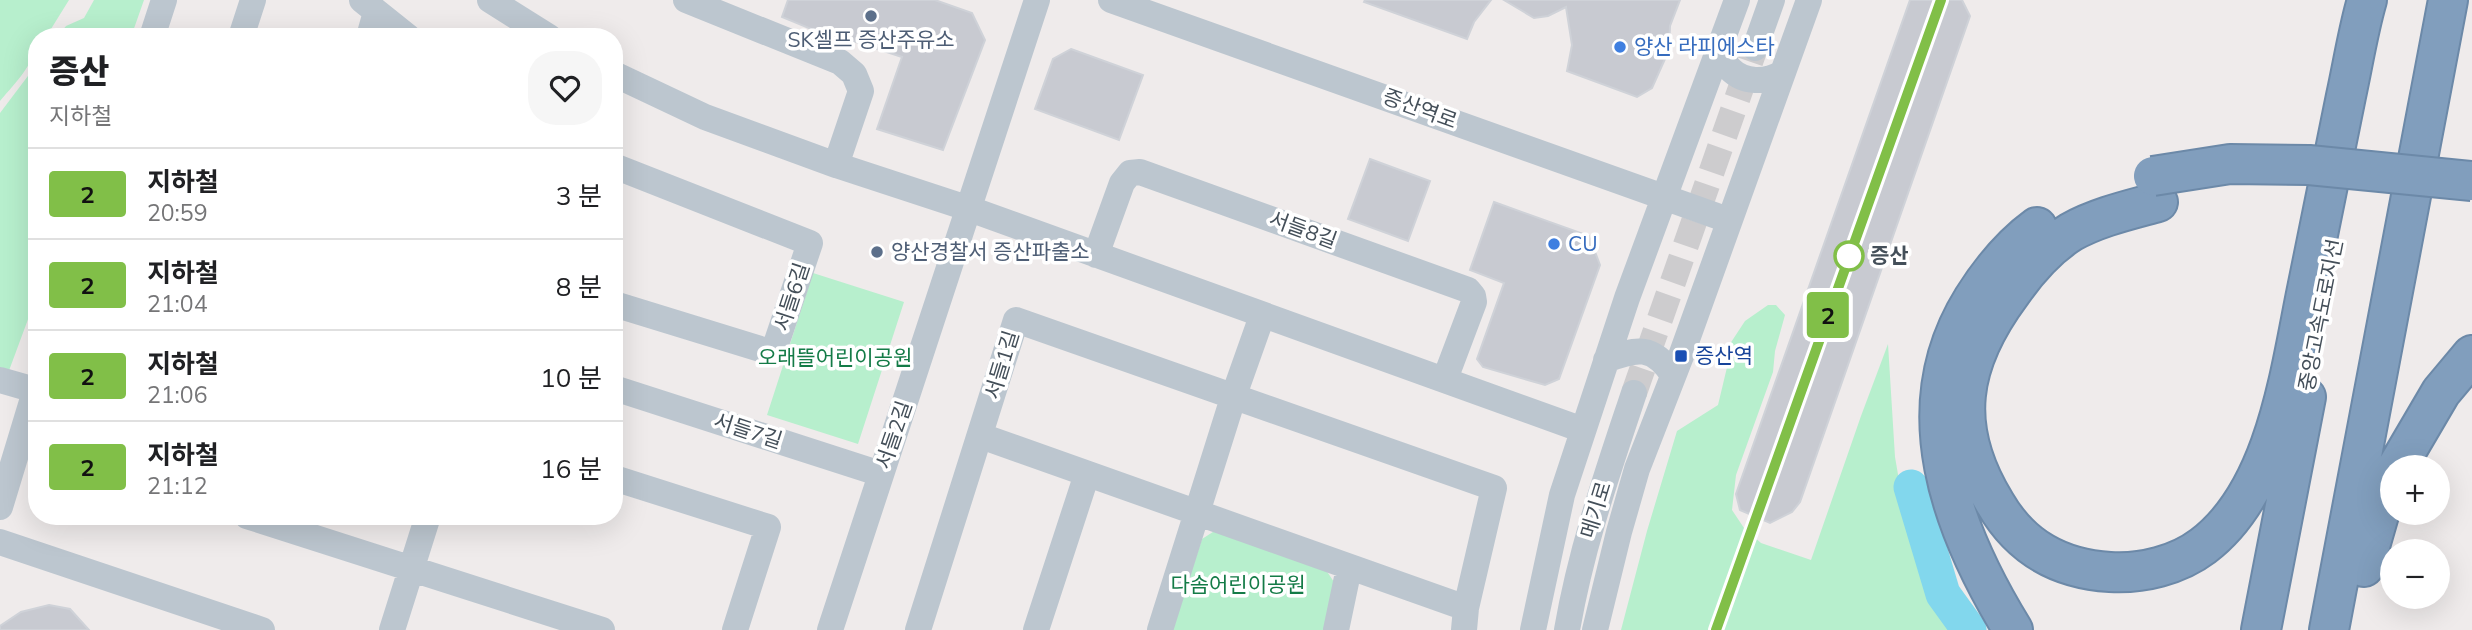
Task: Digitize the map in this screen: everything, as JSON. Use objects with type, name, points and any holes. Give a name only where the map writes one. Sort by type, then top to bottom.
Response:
[{"type":"highway","points":[[2367,0],[2285,396],[2261,469],[2242,503],[2203,547],[2157,568],[2122,573],[2086,571],[2064,564],[2037,550],[2001,514],[1982,483],[1969,448],[1965,395],[1979,343],[2000,308],[2022,277],[2046,252],[2071,233],[2110,215],[2155,189],[2230,164],[2309,165],[2472,181]]},
{"type":"highway","name":"중앙고속도로지선","points":[[2261,630],[2382,0]]},
{"type":"highway","points":[[2329,630],[2448,0]]},
{"type":"highway","points":[[2013,630],[1996,603],[1965,541],[1945,477],[1938,411],[1951,341],[1961,317],[1996,265],[2028,234],[2061,209],[2102,190],[2311,189],[2472,205]]},
{"type":"highway","points":[[2404,455],[2441,392],[2472,355]]},
{"type":"highway","points":[[2348,630],[2380,511]]},
{"type":"street","points":[[155,28],[164,0]]},
{"type":"street","points":[[245,28],[253,0]]},
{"type":"street","points":[[490,0],[535,28]]},
{"type":"street","points":[[686,0],[735,22],[840,62],[854,74],[861,91],[836,164]]},
{"type":"street","name":"서들2길","points":[[830,630],[1037,0]]},
{"type":"street","name":"증산역로","points":[[1111,0],[1728,220]]},
{"type":"street","points":[[1533,630],[1562,495],[1583,430],[1627,298],[1737,0]]},
{"type":"street","points":[[1755,48],[1772,0]]},
{"type":"street","points":[[1595,630],[1637,469],[1809,0]]},
{"type":"street","points":[[369,16],[391,28]]},
{"type":"street","points":[[1719,49],[1729,68],[1744,78],[1769,81],[1782,74]]},
{"type":"street","points":[[623,78],[705,117],[967,208],[1583,430]]},
{"type":"street","name":"서들6길","points":[[623,170],[810,243],[773,353],[623,307]]},
{"type":"street","name":"서들8길","points":[[1096,255],[1122,183],[1130,173],[1140,172],[1468,290],[1474,296],[1474,302],[1445,379]]},
{"type":"street","points":[[1160,630],[1234,395],[1262,316]]},
{"type":"street","name":"서들1길","points":[[918,630],[1016,320],[1494,488],[1465,619]]},
{"type":"street","points":[[1606,360],[1626,352],[1643,350],[1663,360],[1673,375]]},
{"type":"street","points":[[0,380],[28,385]]},
{"type":"street","name":"서들7길","points":[[623,391],[881,474]]},
{"type":"street","name":"메기로","points":[[1566,630],[1574,587],[1598,498],[1634,393]]},
{"type":"street","points":[[0,507],[28,414]]},
{"type":"street","points":[[981,436],[1349,568],[1465,619]]},
{"type":"street","points":[[1036,630],[1087,474]]},
{"type":"street","points":[[623,481],[768,527],[735,630]]},
{"type":"street","points":[[275,525],[602,630]]},
{"type":"street","points":[[393,630],[425,525]]},
{"type":"street","points":[[0,542],[262,630]]},
{"type":"street","points":[[1336,630],[1349,568]]},
{"type":"green space","points":[[0,0],[69,0],[52,28],[28,28],[28,66],[0,101]]},
{"type":"green space","points":[[94,0],[144,0],[134,28],[64,28],[84,18]]},
{"type":"green space","points":[[28,76],[28,319],[7,376],[0,374],[0,113]]},
{"type":"green space","name":"오래뜰어린이공원","points":[[813,273],[904,302],[858,444],[767,415]]},
{"type":"green space","points":[[1768,305],[1776,305],[1785,315],[1775,351],[1773,372],[1736,475],[1732,510],[1744,528],[1761,543],[1811,560],[1888,344],[1895,457],[1904,509],[1937,606],[1956,630],[1621,630],[1677,431],[1718,405],[1729,359],[1724,353],[1745,321]]},
{"type":"green space","name":"다솜어린이공원","points":[[1216,530],[1324,567],[1334,582],[1326,630],[1172,630],[1202,539]]},
{"type":"building","points":[[788,0],[935,0],[972,13],[985,40],[943,150],[877,129],[902,57],[841,37],[840,41],[782,17]]},
{"type":"building","points":[[1491,0],[1474,22],[1467,39],[1364,2]]},
{"type":"building","name":"양산 라피에스타","points":[[1504,0],[1680,0],[1670,26],[1669,50],[1652,88],[1637,97],[1567,71],[1572,45],[1566,7],[1548,16],[1534,18]]},
{"type":"building","points":[[1910,0],[1962,0],[1970,16],[1800,502],[1792,512],[1770,523],[1740,510],[1736,494]]},
{"type":"building","points":[[1071,49],[1143,75],[1119,140],[1035,109],[1053,59]]},
{"type":"building","points":[[1370,159],[1430,181],[1408,241],[1348,219]]},
{"type":"building","points":[[1494,202],[1589,236],[1600,265],[1559,379],[1545,385],[1483,367],[1477,359],[1504,283],[1470,270]]},
{"type":"building","points":[[49,605],[70,609],[89,630],[0,630],[0,626],[21,612]]},
{"type":"waterway","points":[[1911,487],[1943,594],[1969,630]]},
{"type":"tunnel","points":[[1634,393],[1755,48]]},
{"type":"railway","points":[[1716,630],[1941,0]]},
{"type":"metro line","name":"2","points":[[1716,630],[1941,0]]},
{"type":"place","name":"SK셀프 증산주유소","points":[[871,16]]},
{"type":"place","name":"양산 라피에스타","points":[[1620,47]]},
{"type":"place","name":"CU","points":[[1554,244]]},
{"type":"place","name":"양산경찰서 증산파출소","points":[[877,252]]},
{"type":"place","name":"증산","points":[[1849,256]]},
{"type":"place","name":"증산역","points":[[1681,356]]}]
